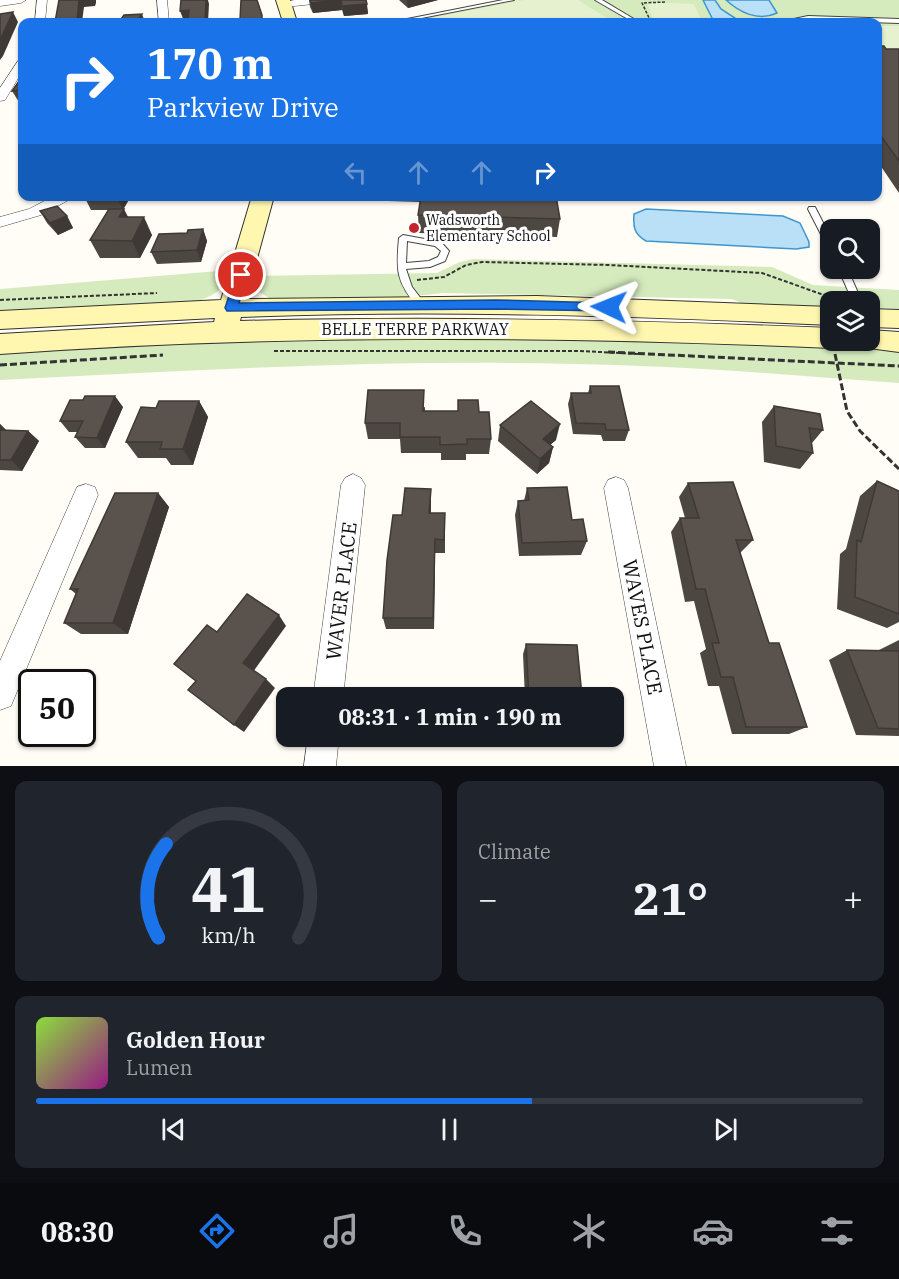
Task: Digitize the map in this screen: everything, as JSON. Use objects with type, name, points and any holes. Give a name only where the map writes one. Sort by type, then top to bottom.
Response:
[{"type":"main road","points":[[284,2],[289,18]]},
{"type":"main road","points":[[228,319],[262,201]]},
{"type":"main road","name":"BELLE TERRE PARKWAY","points":[[0,344],[228,319],[421,305],[820,307]]},
{"type":"main road","name":"BELLE TERRE PARKWAY","points":[[0,320],[228,319],[503,329],[820,348]]},
{"type":"main road","points":[[880,331],[899,320]]},
{"type":"street","points":[[0,3],[21,0]]},
{"type":"street","points":[[40,18],[42,0]]},
{"type":"street","points":[[162,0],[164,18]]},
{"type":"street","points":[[284,2],[323,0]]},
{"type":"street","points":[[0,97],[18,70]]},
{"type":"street","points":[[0,222],[24,216],[57,201]]},
{"type":"street","name":"WAVER PLACE","points":[[329,687],[353,485]]},
{"type":"street","name":"WAVES PLACE","points":[[616,488],[670,766]]},
{"type":"street","points":[[0,694],[86,495]]},
{"type":"street","points":[[320,766],[323,747]]},
{"type":"lane","points":[[416,18],[511,0]]},
{"type":"lane","points":[[598,0],[629,18]]},
{"type":"lane","points":[[882,20],[899,21]]},
{"type":"lane","points":[[812,208],[820,224]]},
{"type":"lane","points":[[400,266],[440,261],[445,254],[444,248],[438,244],[403,238],[400,266],[403,283],[421,305]]},
{"type":"path","points":[[650,18],[642,3],[666,2]]},
{"type":"path","points":[[416,280],[444,277],[466,266],[482,262],[609,265],[762,273],[784,280],[820,297]]},
{"type":"path","points":[[266,351],[820,349]]},
{"type":"path","points":[[834,351],[844,400],[854,423],[899,469]]},
{"type":"path","points":[[842,351],[899,366]]},
{"type":"path","points":[[0,365],[172,354]]},
{"type":"green space","points":[[519,0],[899,0],[899,70],[882,69],[882,18],[425,18]]},
{"type":"green space","points":[[524,0],[578,0],[607,18],[430,18]]},
{"type":"green space","points":[[647,2],[694,4],[700,18],[653,18]]},
{"type":"green space","points":[[882,26],[899,26],[899,54],[882,54]]},
{"type":"green space","points":[[473,259],[772,267],[813,285],[899,290],[899,309],[880,308],[880,291],[820,291],[820,308],[746,305],[732,299],[443,293],[387,299],[271,299],[256,290],[253,276],[437,273],[460,262]]},
{"type":"green space","points":[[231,270],[225,283],[217,291],[194,302],[0,315],[0,289]]},
{"type":"green space","points":[[382,336],[753,343],[820,347],[820,351],[899,351],[899,383],[673,367],[481,363],[320,366],[0,380],[0,351]]},
{"type":"water","points":[[703,0],[715,0],[721,9],[735,18],[712,18]]},
{"type":"water","points":[[726,0],[769,0],[777,13],[770,16],[756,16],[737,8]]},
{"type":"water","points":[[646,209],[783,216],[800,223],[809,247],[796,249],[646,241],[637,233],[634,226],[634,214]]},
{"type":"building","points":[[59,0],[79,0],[77,18],[56,18]]},
{"type":"building","points":[[181,0],[206,0],[205,18],[188,18],[189,10],[180,11]]},
{"type":"building","points":[[241,0],[257,0],[262,18],[240,18]]},
{"type":"building","points":[[310,0],[341,0],[311,3]]},
{"type":"building","points":[[341,0],[366,0],[367,4],[342,6]]},
{"type":"building","points":[[13,12],[0,40],[0,14]]},
{"type":"building","points":[[142,14],[140,18],[122,18],[124,15]]},
{"type":"building","points":[[882,46],[886,49],[899,49],[899,161],[882,138]]},
{"type":"building","points":[[18,83],[18,90],[12,91]]},
{"type":"building","points":[[420,201],[557,201],[560,219],[418,215]]},
{"type":"building","points":[[57,206],[67,216],[50,223],[40,211]]},
{"type":"building","points":[[109,209],[124,209],[119,217],[144,217],[132,241],[90,240]]},
{"type":"building","points":[[203,229],[197,250],[151,252],[159,234],[187,233],[188,230]]},
{"type":"building","points":[[590,386],[619,386],[629,430],[606,430],[605,424],[576,423],[571,393],[591,393]]},
{"type":"building","points":[[368,390],[424,390],[423,411],[458,411],[458,400],[478,400],[479,412],[489,412],[491,439],[467,439],[467,444],[440,445],[440,437],[400,437],[400,423],[365,423]]},
{"type":"building","points":[[85,396],[115,396],[97,438],[75,437],[83,421],[60,421],[70,400],[83,400]]},
{"type":"building","points":[[159,401],[199,401],[183,449],[160,449],[162,442],[126,442],[141,407],[156,408]]},
{"type":"building","points":[[531,401],[560,424],[543,439],[553,447],[540,459],[500,425]]},
{"type":"building","points":[[774,406],[820,414],[823,430],[809,428],[813,453],[776,446]]},
{"type":"building","points":[[0,430],[28,431],[11,460],[0,460]]},
{"type":"building","points":[[877,481],[899,491],[899,614],[855,597],[857,540],[861,542]]},
{"type":"building","points":[[733,482],[753,540],[736,540],[769,643],[779,643],[807,727],[746,727],[733,677],[721,677],[712,643],[719,643],[705,589],[696,589],[680,518],[699,518],[688,483]]},
{"type":"building","points":[[567,487],[572,520],[583,519],[587,541],[522,543],[518,501],[529,500],[527,488]]},
{"type":"building","points":[[405,488],[431,489],[429,513],[445,513],[444,540],[435,539],[433,618],[383,618],[393,515],[402,515]]},
{"type":"building","points":[[115,493],[158,493],[113,623],[64,623],[78,589],[70,589]]},
{"type":"building","points":[[247,594],[279,615],[243,663],[266,679],[234,725],[188,690],[196,681],[174,664],[207,625],[217,632]]},
{"type":"building","points":[[526,644],[577,645],[581,687],[528,687]]},
{"type":"building","points":[[847,650],[899,651],[899,729],[878,728]]},
{"type":"place","name":"Wadsworth Elementary School","points":[[414,228]]},
{"type":"route","points":[[241,275],[232,308],[496,304],[609,307]]}]
